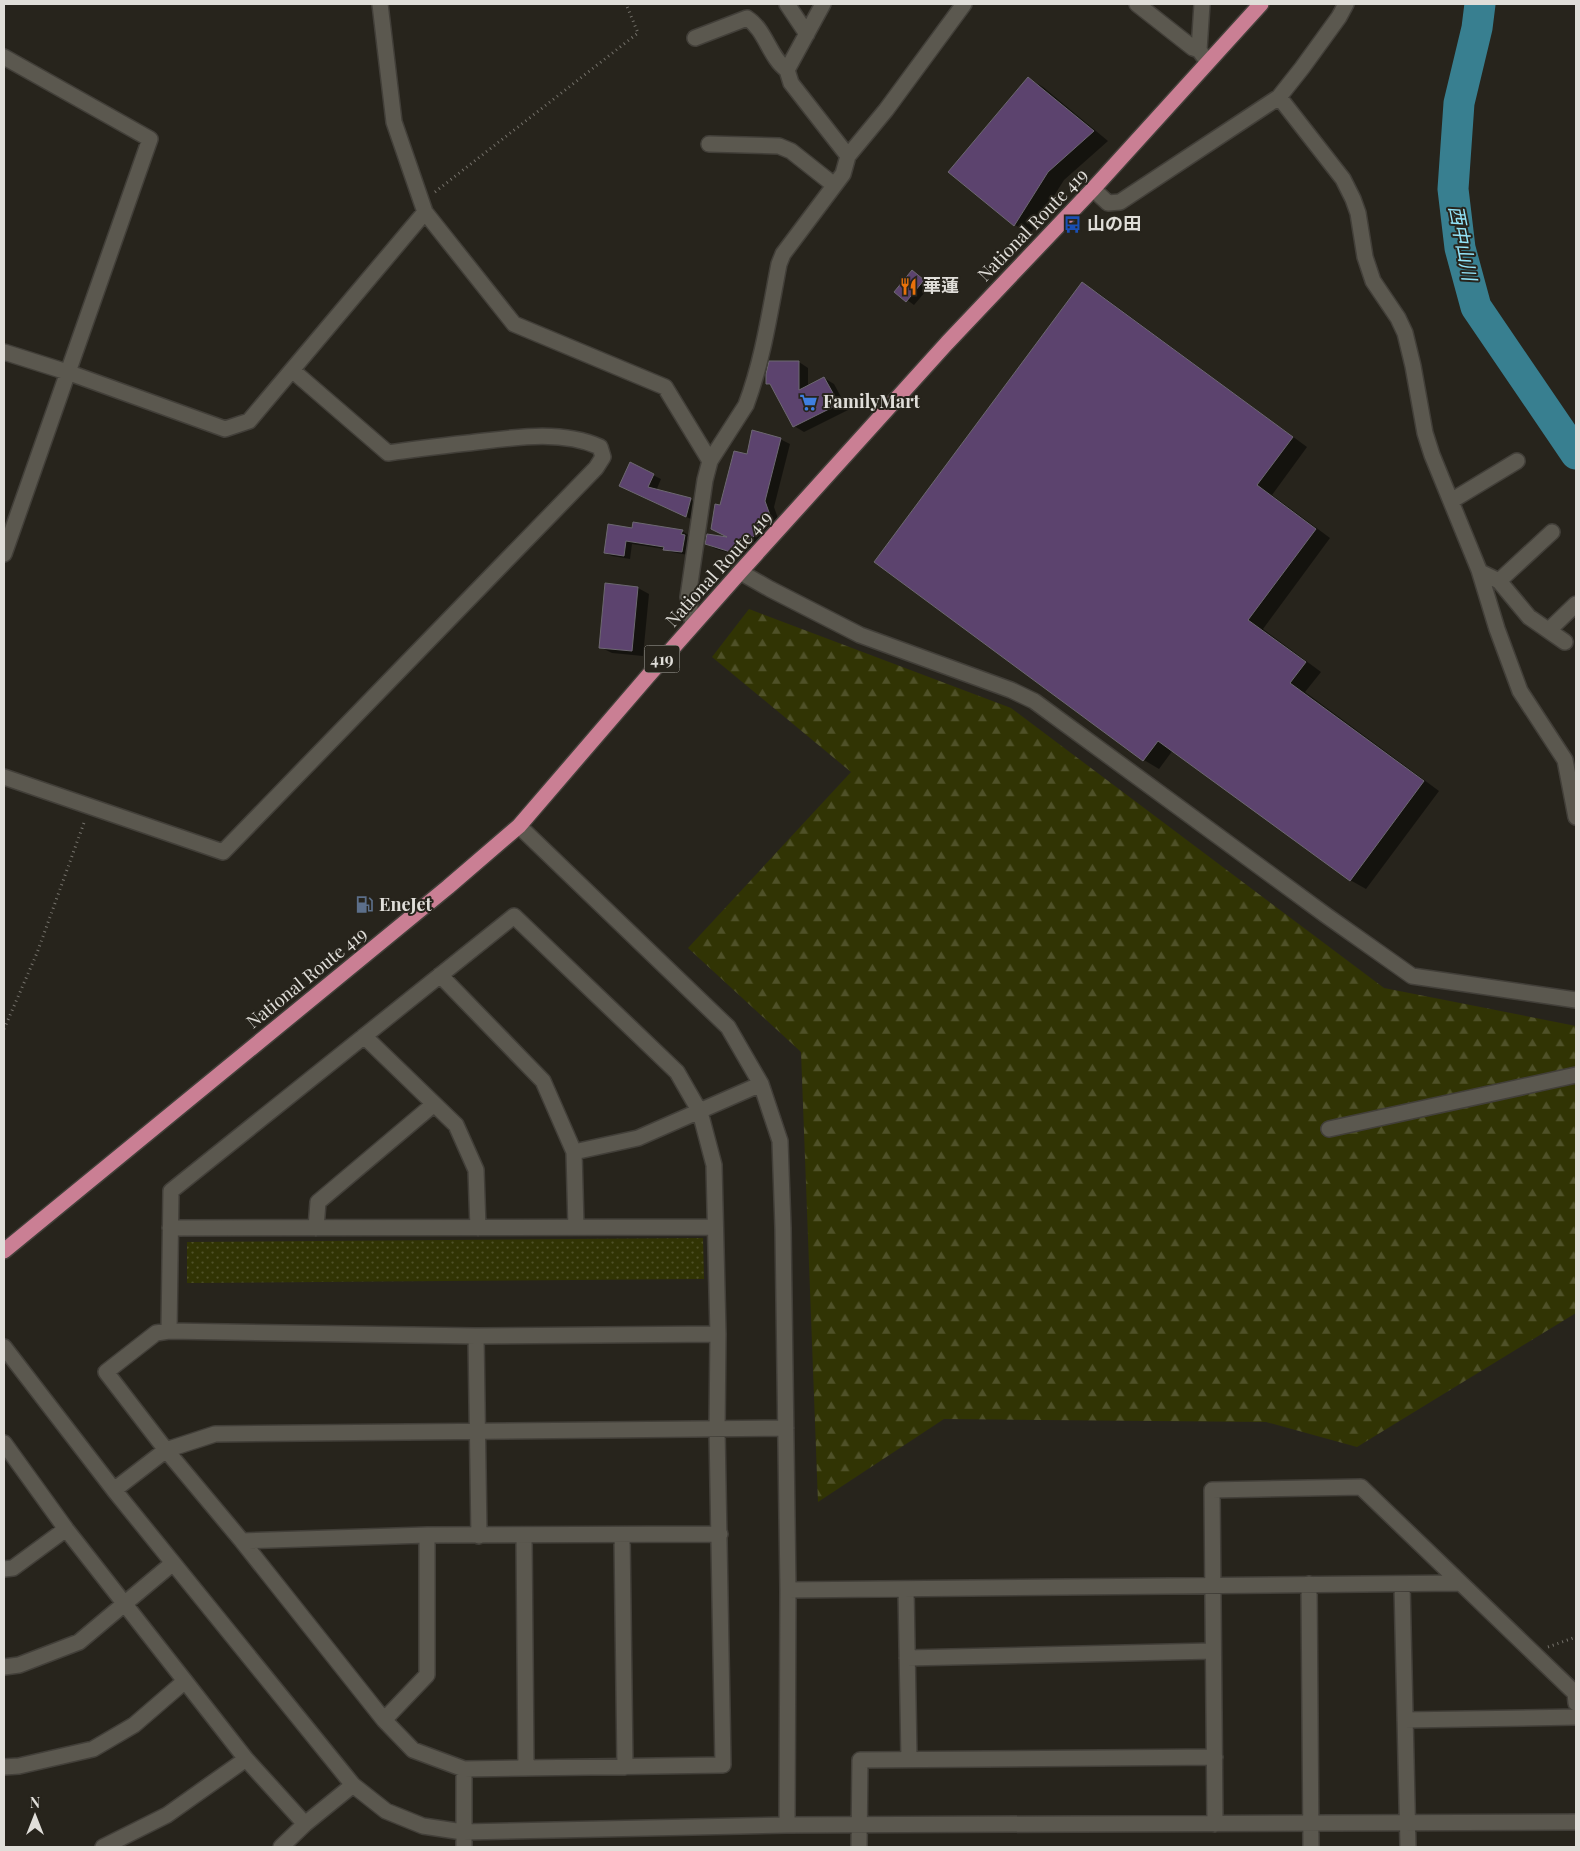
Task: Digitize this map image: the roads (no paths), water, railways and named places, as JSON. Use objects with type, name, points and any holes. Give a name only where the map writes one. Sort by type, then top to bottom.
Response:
[{"type":"highway","name":"National Route 419","points":[[4,1251],[448,887],[519,826],[740,572],[947,343],[1093,190],[1261,4]]},
{"type":"street","points":[[380,4],[394,122],[424,207],[514,324],[665,387],[710,461]]},
{"type":"street","points":[[787,4],[807,34]]},
{"type":"street","points":[[787,70],[823,4]]},
{"type":"street","points":[[693,625],[688,597],[705,480],[710,461],[746,405],[750,395],[766,331],[779,264],[783,254],[843,174],[848,156],[886,110],[964,4]]},
{"type":"street","points":[[1137,4],[1193,48],[1199,50]]},
{"type":"street","points":[[1202,4],[1199,50],[1207,63]]},
{"type":"street","points":[[1093,190],[1108,203],[1120,202],[1279,97],[1339,17],[1346,4]]},
{"type":"street","points":[[695,38],[747,18],[754,22],[778,64],[787,70],[791,83],[848,156]]},
{"type":"street","points":[[4,57],[150,139],[4,554]]},
{"type":"street","points":[[1279,97],[1343,179],[1353,199],[1358,213],[1365,258],[1373,281],[1398,318],[1405,332],[1425,433],[1450,501],[1480,572],[1497,629],[1520,690],[1571,762],[1576,817]]},
{"type":"street","points":[[709,144],[778,146],[791,151],[834,185]]},
{"type":"street","points":[[4,352],[67,372],[225,429],[249,421],[424,207]]},
{"type":"street","points":[[4,778],[223,852],[596,468],[603,457],[600,447],[551,436],[496,439],[388,453],[292,370]]},
{"type":"street","points":[[1450,501],[1517,461]]},
{"type":"street","points":[[1499,581],[1552,532]]},
{"type":"street","points":[[740,572],[860,635],[1011,690],[1034,701],[1412,976],[1576,1000]]},
{"type":"street","points":[[1480,572],[1499,581],[1529,617],[1565,642]]},
{"type":"street","points":[[1549,630],[1576,604]]},
{"type":"street","points":[[519,826],[728,1027],[761,1084],[780,1141],[788,1590],[787,1826]]},
{"type":"street","points":[[169,1331],[171,1191],[514,916],[677,1072],[700,1112],[714,1165],[718,1334],[717,1430],[723,1765],[464,1769],[413,1750],[384,1720],[242,1541],[166,1450],[106,1372],[156,1333],[169,1331],[476,1336],[718,1334]]},
{"type":"street","points":[[440,975],[543,1081],[574,1152],[576,1227]]},
{"type":"street","points":[[364,1036],[456,1125],[476,1170],[478,1228]]},
{"type":"street","points":[[1329,1129],[1576,1075]]},
{"type":"street","points":[[574,1152],[638,1138],[761,1084]]},
{"type":"street","points":[[316,1228],[318,1202],[434,1104]]},
{"type":"street","points":[[170,1228],[715,1227]]},
{"type":"street","points":[[476,1336],[479,1536]]},
{"type":"street","points":[[4,1347],[114,1490],[353,1785],[386,1811],[423,1826],[463,1832],[859,1825],[1576,1822]]},
{"type":"street","points":[[114,1490],[166,1450],[215,1434],[786,1428]]},
{"type":"street","points":[[4,1443],[66,1529],[185,1682],[246,1759],[305,1824]]},
{"type":"street","points":[[1215,1824],[1212,1490],[1361,1487],[1575,1693],[1576,1703]]},
{"type":"street","points":[[4,1569],[13,1568],[66,1529]]},
{"type":"street","points":[[242,1541],[427,1536],[720,1534]]},
{"type":"street","points":[[622,1535],[625,1767]]},
{"type":"street","points":[[384,1720],[427,1675],[427,1536]]},
{"type":"street","points":[[524,1536],[526,1768]]},
{"type":"street","points":[[4,1667],[18,1665],[79,1642],[173,1563]]},
{"type":"street","points":[[788,1590],[1213,1584],[1459,1583]]},
{"type":"street","points":[[1309,1584],[1311,1847]]},
{"type":"street","points":[[1402,1584],[1408,1847]]},
{"type":"street","points":[[906,1589],[909,1759]]},
{"type":"street","points":[[907,1658],[1213,1651]]},
{"type":"street","points":[[4,1766],[19,1766],[93,1749],[134,1725],[185,1682]]},
{"type":"street","points":[[1405,1720],[1576,1717]]},
{"type":"street","points":[[859,1847],[860,1760],[1214,1756]]},
{"type":"street","points":[[103,1847],[167,1815],[246,1759]]},
{"type":"street","points":[[464,1769],[464,1847]]},
{"type":"street","points":[[281,1847],[305,1824],[353,1785]]},
{"type":"waterway","name":"西中山川","points":[[1480,4],[1477,28],[1459,103],[1453,189],[1460,248],[1476,307],[1576,454]]},
{"type":"place","name":"山の田","points":[[1073,224]]},
{"type":"place","name":"華蓮","points":[[909,286]]},
{"type":"place","name":"FamilyMart","points":[[809,402]]},
{"type":"place","name":"EneJet","points":[[365,905]]}]
